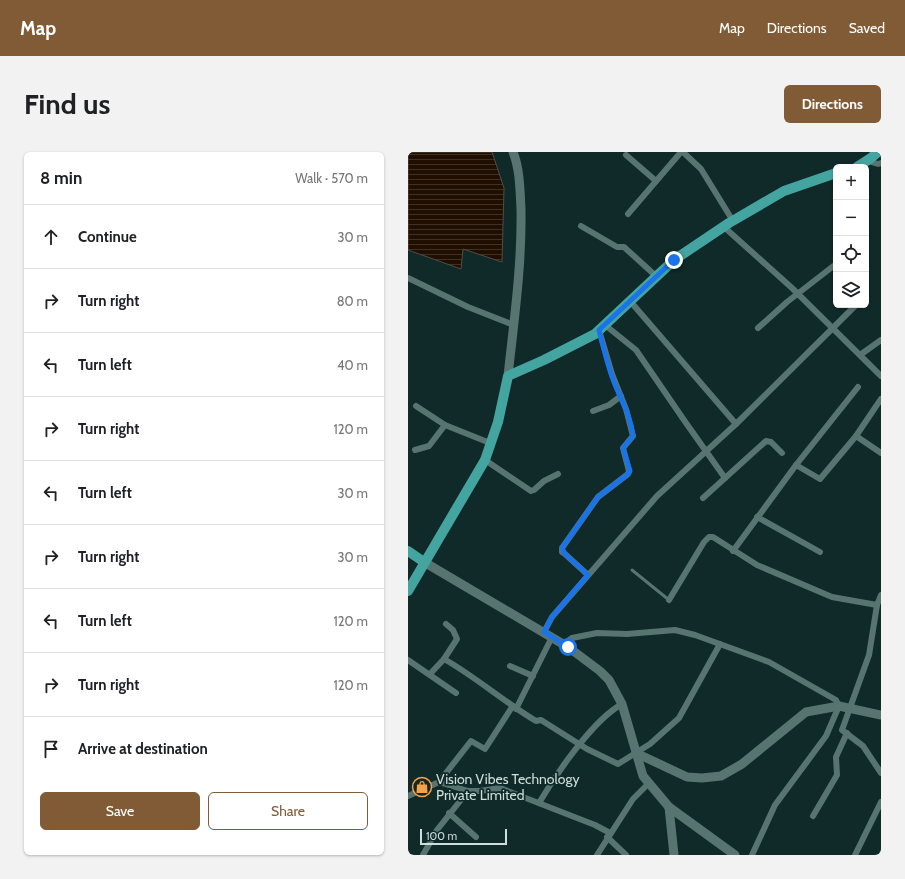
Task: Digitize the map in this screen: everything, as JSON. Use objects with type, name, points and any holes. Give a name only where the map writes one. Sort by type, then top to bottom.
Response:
[{"type":"main road","points":[[408,591],[486,460],[490,443],[498,422],[508,376],[519,279],[521,228],[520,192],[516,159],[513,152]]},
{"type":"main road","points":[[862,164],[878,152]]},
{"type":"main road","points":[[508,376],[544,360],[602,327],[674,260],[728,224],[784,191],[833,174]]},
{"type":"main road","points":[[408,551],[424,562],[564,644],[600,670],[609,680],[622,704],[643,776],[669,807],[735,855]]},
{"type":"main road","points":[[636,753],[687,777],[702,778],[721,776],[742,764],[806,712],[839,706],[881,715]]},
{"type":"main road","points":[[669,807],[674,855]]},
{"type":"street","points":[[628,214],[682,152],[701,169],[728,224],[881,376]]},
{"type":"street","points":[[626,155],[656,181]]},
{"type":"street","points":[[868,161],[878,164],[881,163]]},
{"type":"street","points":[[581,226],[617,247],[624,247],[657,277]]},
{"type":"street","points":[[758,328],[797,294],[833,266]]},
{"type":"street","points":[[408,278],[468,307],[514,325]]},
{"type":"street","points":[[630,301],[736,424]]},
{"type":"street","points":[[408,796],[439,782],[471,741],[485,749],[514,708],[533,676],[548,635],[552,617],[657,496],[736,424],[853,308]]},
{"type":"street","points":[[588,575],[565,554],[562,548],[598,497],[630,471],[623,448],[633,436],[621,396],[612,374],[602,327]]},
{"type":"street","points":[[602,327],[636,350],[725,478]]},
{"type":"street","points":[[860,355],[881,340]]},
{"type":"street","points":[[733,551],[796,465],[858,387]]},
{"type":"street","points":[[593,411],[609,405],[621,396]]},
{"type":"street","points":[[796,465],[820,479],[856,436],[881,399]]},
{"type":"street","points":[[416,406],[445,425],[490,443]]},
{"type":"street","points":[[415,450],[429,446],[445,425]]},
{"type":"street","points":[[856,436],[881,453]]},
{"type":"street","points":[[702,498],[766,441],[771,442],[782,453]]},
{"type":"street","points":[[486,460],[531,491],[544,481],[558,474]]},
{"type":"street","points":[[757,517],[820,552]]},
{"type":"street","points":[[669,600],[706,539],[713,537],[757,565],[832,596],[877,605]]},
{"type":"street","points":[[881,595],[877,605],[869,655],[842,730],[863,746],[881,773]]},
{"type":"street","points":[[430,674],[444,659],[457,639],[453,630],[446,624]]},
{"type":"street","points":[[564,644],[572,638],[597,634],[627,634],[675,630],[720,644],[769,662],[793,674],[836,700],[839,706],[826,736],[775,806],[752,855]]},
{"type":"street","points":[[444,659],[463,669],[514,708],[536,721],[541,720],[618,764],[665,732],[679,718],[720,644]]},
{"type":"street","points":[[408,660],[456,693]]},
{"type":"street","points":[[510,666],[533,676]]},
{"type":"street","points":[[539,803],[560,771],[581,744],[602,720],[622,704]]},
{"type":"street","points":[[813,816],[837,775],[836,757],[846,733]]},
{"type":"street","points":[[439,782],[468,791],[500,788],[539,803],[595,825],[609,835],[626,855]]},
{"type":"street","points":[[597,855],[633,799],[649,783]]},
{"type":"street","points":[[423,855],[431,839],[449,813],[468,791]]},
{"type":"street","points":[[855,855],[881,802]]},
{"type":"street","points":[[449,813],[476,837]]},
{"type":"lane","points":[[632,570],[669,600]]},
{"type":"shaded area","points":[[408,152],[492,152],[504,188],[502,262],[463,249],[461,269],[408,250]]},
{"type":"place","name":"Vision Vibes Technology Private Limited","points":[[422,787]]},
{"type":"route","points":[[568,647],[544,632],[552,617],[588,575],[562,552],[562,548],[598,497],[630,471],[623,448],[633,436],[632,431],[626,409],[616,387],[599,330],[674,260]]}]
